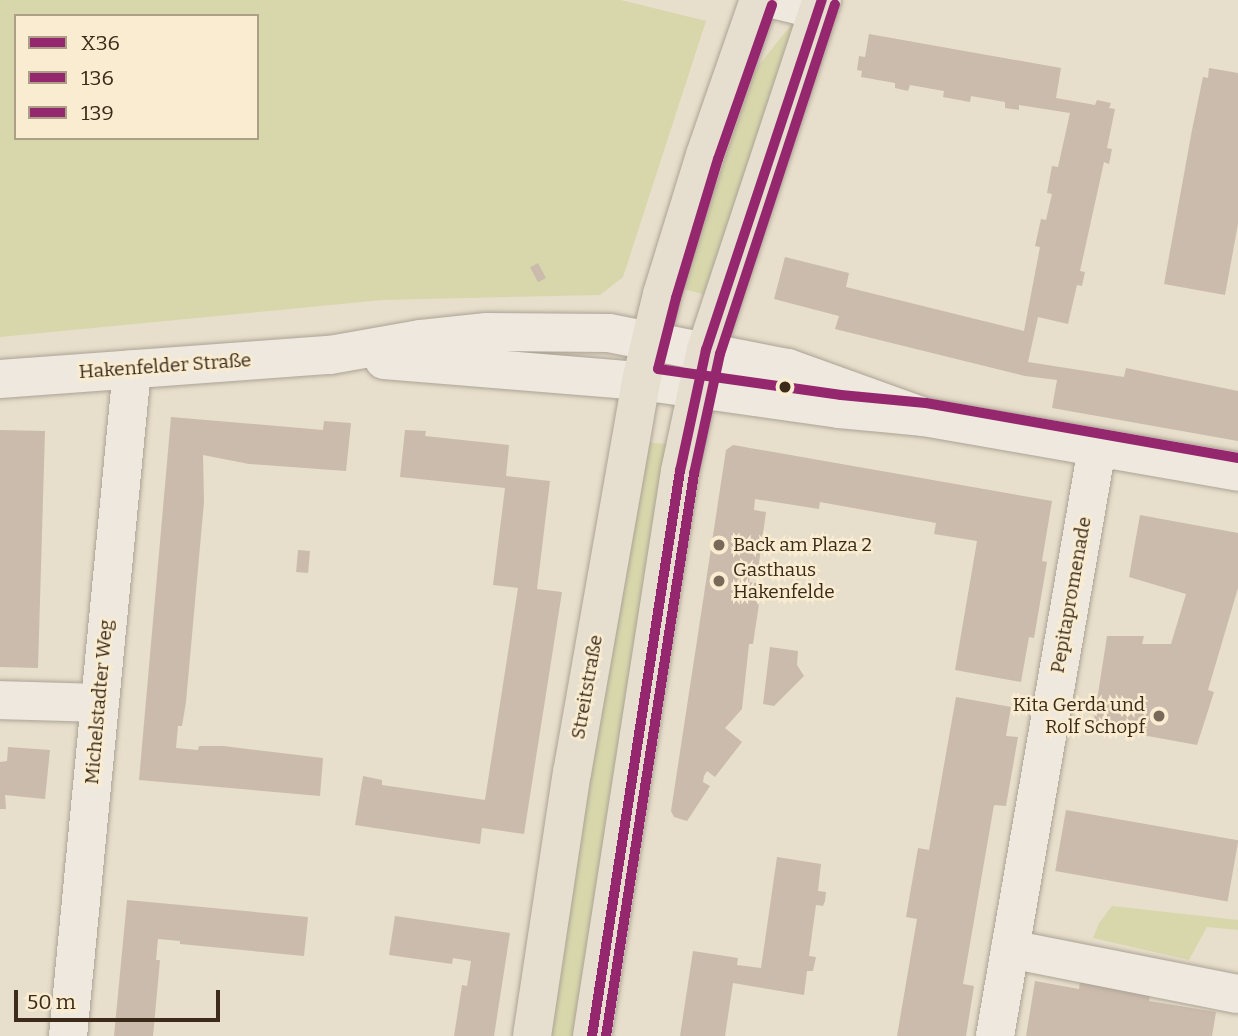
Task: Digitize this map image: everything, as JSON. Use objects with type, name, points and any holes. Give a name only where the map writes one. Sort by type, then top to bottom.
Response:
[{"type":"main road","name":"Streitstraße","points":[[532,1036],[572,773],[641,381],[650,340],[705,155],[759,0]]},
{"type":"main road","points":[[592,1036],[680,471],[697,389],[706,351],[820,5]]},
{"type":"street","points":[[777,0],[820,5]]},
{"type":"street","name":"Hakenfelder Straße","points":[[0,379],[330,355],[421,338],[487,332],[609,332],[788,368],[924,417]]},
{"type":"street","name":"Hakenfelder Straße","points":[[330,355],[641,381],[839,409],[924,417]]},
{"type":"street","name":"Michelstadter Weg","points":[[68,1036],[132,369]]},
{"type":"street","points":[[924,417],[1238,472]]},
{"type":"street","name":"Pepitapromenade","points":[[995,1036],[1097,448]]},
{"type":"street","points":[[0,700],[99,703]]},
{"type":"street","points":[[1010,948],[1238,994]]},
{"type":"green space","points":[[0,0],[621,0],[706,21],[623,277],[600,295],[382,300],[0,337]]},
{"type":"green space","points":[[791,25],[794,25],[709,296],[684,289],[703,219],[751,75]]},
{"type":"green space","points":[[645,442],[666,444],[578,1036],[546,1036]]},
{"type":"green space","points":[[1112,906],[1238,920],[1238,930],[1207,927],[1189,960],[1093,938],[1099,923]]},
{"type":"building","points":[[869,34],[1061,68],[1056,98],[1095,105],[1097,100],[1111,103],[1109,108],[1115,109],[1107,148],[1112,149],[1109,164],[1104,162],[1080,271],[1085,272],[1082,286],[1077,285],[1068,324],[1038,317],[1028,362],[1124,377],[1126,368],[1238,391],[1238,441],[1052,408],[1057,380],[1025,376],[835,329],[839,316],[774,299],[785,257],[849,273],[846,287],[1024,331],[1040,247],[1035,246],[1041,219],[1046,220],[1052,194],[1047,193],[1052,166],[1058,167],[1070,113],[1019,105],[1019,110],[1005,108],[1005,102],[971,96],[970,102],[943,97],[944,91],[910,85],[908,91],[895,88],[895,83],[861,77],[862,71],[857,70],[859,56],[865,57]]},
{"type":"building","points":[[1209,68],[1238,73],[1238,224],[1225,295],[1164,284],[1203,77],[1208,78]]},
{"type":"building","points":[[538,263],[546,278],[538,282],[530,267]]},
{"type":"building","points":[[171,417],[323,430],[324,421],[351,423],[346,471],[249,464],[203,455],[204,502],[186,702],[182,726],[178,726],[176,748],[198,750],[199,746],[223,746],[323,758],[320,796],[139,780]]},
{"type":"building","points":[[0,430],[45,431],[38,668],[0,667]]},
{"type":"building","points":[[405,430],[426,431],[425,436],[509,445],[506,476],[550,481],[537,589],[562,592],[524,834],[482,828],[480,844],[355,825],[363,776],[382,780],[382,785],[485,800],[518,588],[493,585],[505,488],[400,477]]},
{"type":"building","points":[[733,445],[1052,501],[1042,561],[1047,562],[1034,638],[1029,637],[1021,682],[955,670],[977,541],[934,534],[936,523],[820,502],[819,509],[755,499],[754,510],[766,512],[758,570],[751,569],[749,582],[762,584],[753,644],[749,644],[742,709],[725,728],[742,742],[715,777],[707,771],[703,782],[710,786],[687,821],[674,817],[671,811],[726,450]]},
{"type":"building","points":[[1140,515],[1238,533],[1238,588],[1208,690],[1214,692],[1197,745],[1093,726],[1107,636],[1144,636],[1142,644],[1171,644],[1186,594],[1129,577]]},
{"type":"building","points":[[298,550],[310,551],[308,573],[296,572]]},
{"type":"building","points":[[770,647],[798,651],[797,665],[804,676],[774,706],[763,704]]},
{"type":"building","points":[[956,697],[1011,707],[1006,736],[1018,737],[1006,806],[994,805],[963,984],[974,986],[966,1036],[897,1036],[917,919],[906,917],[918,848],[929,850]]},
{"type":"building","points":[[8,747],[50,750],[45,799],[5,795],[6,809],[0,809],[0,762],[7,761]]},
{"type":"building","points":[[1066,810],[1238,840],[1228,901],[1055,871]]},
{"type":"building","points":[[777,857],[821,864],[818,891],[826,892],[825,901],[823,906],[816,905],[809,956],[816,957],[813,971],[807,971],[804,995],[733,983],[725,1036],[680,1036],[693,951],[738,958],[737,965],[761,968]]},
{"type":"building","points":[[127,900],[308,917],[304,956],[180,944],[180,941],[158,939],[156,960],[160,960],[153,1036],[114,1036]]},
{"type":"building","points":[[395,916],[510,933],[494,1036],[454,1036],[462,985],[467,986],[471,961],[453,958],[452,964],[389,955]]},
{"type":"building","points":[[1035,981],[1079,989],[1080,982],[1150,994],[1149,1001],[1216,1012],[1212,1036],[1026,1036]]},
{"type":"transit line","name":"X36","points":[[592,1036],[680,471],[706,350],[822,0]]},
{"type":"transit line","name":"136","points":[[606,1036],[694,474],[720,354],[835,4]]},
{"type":"transit line","name":"139","points":[[772,5],[718,159],[676,298],[658,369],[841,395],[926,403],[1238,458]]},
{"type":"place","name":"Back am Plaza 2","points":[[719,545]]},
{"type":"place","name":"Gasthaus Hakenfelde","points":[[719,581]]},
{"type":"place","name":"Kita Gerda und Rolf Schopf","points":[[1159,716]]}]
